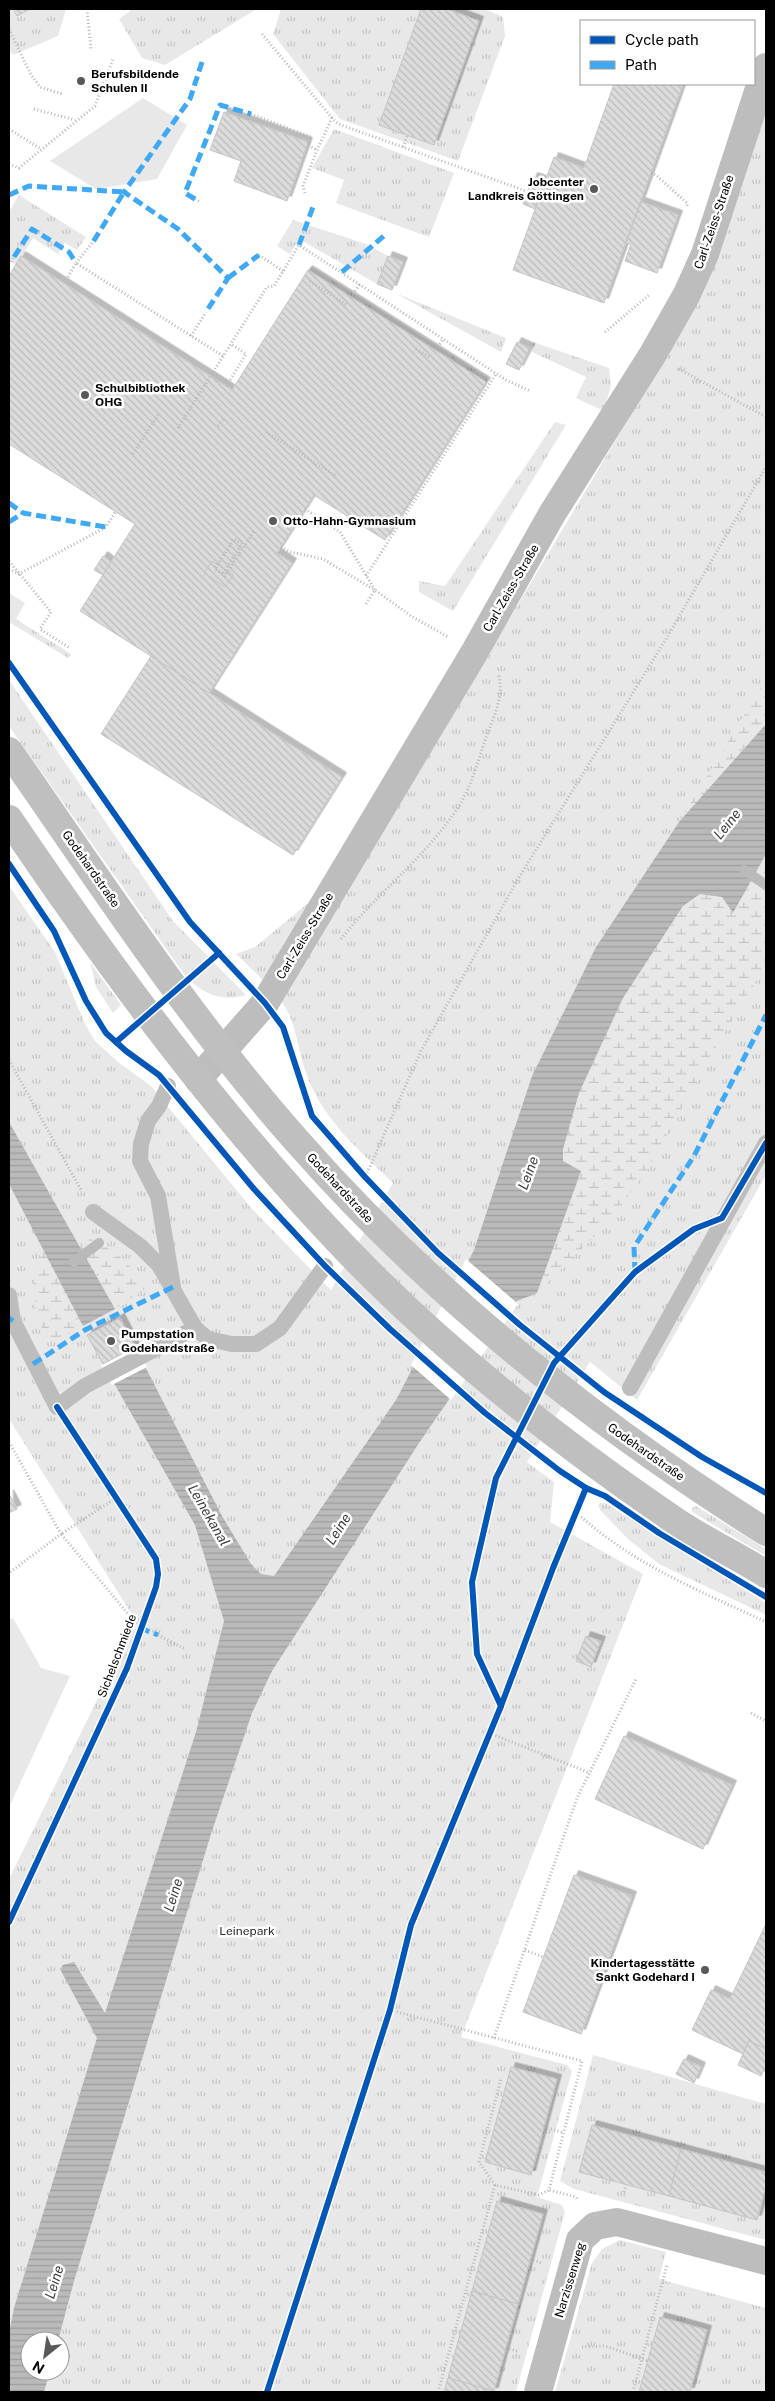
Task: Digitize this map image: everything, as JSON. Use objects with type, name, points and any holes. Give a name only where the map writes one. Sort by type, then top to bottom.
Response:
[{"type":"street","name":"Carl-Zeiss-Straße","points":[[198,1079],[265,1002],[482,638],[552,514],[653,354],[687,294],[705,254],[766,67]]},
{"type":"street","name":"Godehardstraße","points":[[9,751],[176,990],[297,1141],[363,1213],[475,1320],[592,1414],[710,1497],[766,1532]]},
{"type":"street","points":[[9,819],[48,877],[198,1079],[256,1151],[344,1247],[454,1351],[499,1390],[574,1447],[679,1522],[766,1574]]},
{"type":"street","points":[[595,2226],[617,2222],[766,2260]]},
{"type":"street","name":"Narzissenweg","points":[[538,2392],[580,2240],[595,2226]]},
{"type":"lane","points":[[168,1086],[159,1106],[148,1121],[141,1144],[140,1161],[158,1196],[173,1287]]},
{"type":"lane","points":[[630,1388],[766,1143]]},
{"type":"lane","points":[[93,1212],[140,1246],[159,1265],[195,1328],[208,1338],[232,1344],[256,1344],[280,1328],[325,1266]]},
{"type":"lane","points":[[9,1295],[14,1321],[57,1407],[85,1386],[195,1328]]},
{"type":"path","points":[[87,9],[91,49]]},
{"type":"path","points":[[9,29],[30,73],[40,87],[62,94]]},
{"type":"path","points":[[262,34],[338,124],[540,196]]},
{"type":"path","points":[[9,164],[19,168],[75,120],[95,106],[113,59]]},
{"type":"path","points":[[34,109],[75,120]]},
{"type":"path","points":[[246,120],[251,114],[311,137],[308,145],[316,150]]},
{"type":"path","points":[[306,193],[303,186],[316,150],[332,118]]},
{"type":"path","points":[[9,129],[41,149]]},
{"type":"path","points":[[402,147],[407,136]]},
{"type":"path","points":[[651,173],[656,175],[687,203],[686,211]]},
{"type":"path","points":[[195,199],[200,202]]},
{"type":"path","points":[[68,277],[76,263],[93,242]]},
{"type":"path","points":[[178,428],[267,287],[274,286],[299,245],[496,374],[530,391]]},
{"type":"path","points":[[258,255],[283,271]]},
{"type":"path","points":[[11,262],[14,258]]},
{"type":"path","points":[[76,263],[223,356]]},
{"type":"path","points":[[310,281],[347,305]]},
{"type":"path","points":[[352,298],[360,284]]},
{"type":"path","points":[[605,332],[655,290]]},
{"type":"path","points":[[192,336],[206,312]]},
{"type":"path","points":[[436,350],[443,339]]},
{"type":"path","points":[[213,372],[229,382],[246,354],[231,344]]},
{"type":"path","points":[[416,349],[431,358]]},
{"type":"path","points":[[653,354],[766,417]]},
{"type":"path","points":[[366,576],[496,374]]},
{"type":"path","points":[[133,453],[157,415]]},
{"type":"path","points":[[218,426],[222,420]]},
{"type":"path","points":[[266,432],[336,476]]},
{"type":"path","points":[[365,1177],[421,1051],[518,879],[666,639],[766,467]]},
{"type":"path","points":[[305,509],[340,532],[374,590]]},
{"type":"path","points":[[19,574],[106,527],[116,511]]},
{"type":"path","points":[[224,573],[242,544],[234,539],[215,569],[225,576],[254,530]]},
{"type":"path","points":[[281,547],[290,552],[323,559],[424,622]]},
{"type":"path","points":[[9,561],[51,612],[40,630],[70,648]]},
{"type":"path","points":[[9,569],[19,574]]},
{"type":"path","points":[[366,604],[374,590]]},
{"type":"path","points":[[340,941],[358,918],[431,843],[460,804],[473,778],[496,710],[502,684],[482,638]]},
{"type":"path","points":[[9,1060],[93,1212]]},
{"type":"path","points":[[358,1170],[370,1183]]},
{"type":"path","points":[[9,1442],[62,1534],[140,1628]]},
{"type":"path","points":[[110,1490],[121,1506]]},
{"type":"path","points":[[9,1573],[62,1534],[116,1498]]},
{"type":"path","points":[[572,1520],[579,1504]]},
{"type":"path","points":[[576,1512],[613,1542],[657,1570],[766,1622]]},
{"type":"path","points":[[158,1635],[185,1649]]},
{"type":"path","points":[[494,2038],[577,1798],[636,1678]]},
{"type":"path","points":[[751,1713],[766,1721]]},
{"type":"path","points":[[486,1742],[493,1724]]},
{"type":"path","points":[[490,1733],[590,1773]]},
{"type":"path","points":[[525,1950],[543,1957]]},
{"type":"path","points":[[387,2020],[392,2001]]},
{"type":"path","points":[[390,2010],[582,2062],[550,2190]]},
{"type":"path","points":[[501,2079],[479,2162],[494,2184],[539,2196],[550,2190],[576,2197],[595,2226]]},
{"type":"path","points":[[544,2127],[564,2133]]},
{"type":"path","points":[[438,2392],[494,2184]]},
{"type":"path","points":[[633,2392],[675,2237]]},
{"type":"path","points":[[552,2341],[580,2347],[606,2346],[641,2361],[648,2361]]},
{"type":"green space","points":[[9,9],[13,9],[17,16],[30,9],[66,9],[58,36],[13,55],[9,49]]},
{"type":"green space","points":[[129,9],[257,9],[165,65],[142,58],[119,19],[130,11]]},
{"type":"green space","points":[[281,9],[484,9],[503,17],[505,36],[458,161],[340,119],[273,34]]},
{"type":"green space","name":"Leinepark","points":[[766,95],[766,1175],[637,1400],[590,1362],[527,1462],[554,1482],[550,1522],[643,1574],[461,2037],[567,2065],[572,2071],[537,2197],[562,2205],[565,2212],[516,2392],[9,2392],[9,1879],[136,1621],[9,1419],[9,886],[55,952],[85,1024],[95,1041],[118,1062],[151,1086],[252,1209],[331,1290],[393,1183],[343,1133],[322,1105],[306,1073],[294,1026],[281,1001],[703,294]]},
{"type":"green space","points":[[143,98],[187,125],[157,179],[96,189],[50,161]]},
{"type":"green space","points":[[334,129],[454,173],[429,237],[336,203],[344,180],[312,168]]},
{"type":"green space","points":[[19,195],[86,237],[77,250],[65,243],[58,254],[33,238],[16,265],[9,260],[9,212]]},
{"type":"green space","points":[[293,220],[366,244],[388,256],[377,284],[299,239],[290,254],[277,246]]},
{"type":"green space","points":[[310,266],[488,378],[486,382],[308,270]]},
{"type":"green space","points":[[395,293],[506,338],[501,352]]},
{"type":"green space","points":[[533,342],[609,368],[611,385],[604,411],[576,398],[586,377],[532,352]]},
{"type":"green space","points":[[555,422],[566,425],[453,611],[419,592],[419,581],[445,586]]},
{"type":"green space","points":[[9,593],[25,603],[16,619],[71,654],[68,658],[9,622]]},
{"type":"green space","points":[[766,679],[766,724],[679,822]]},
{"type":"green space","points":[[9,680],[173,921],[246,995],[229,998],[214,995],[200,988],[186,977],[9,726]]},
{"type":"green space","points":[[766,854],[766,965],[710,1057],[650,1166],[611,1220],[537,1293],[581,1171],[563,1161],[563,1149],[579,1093],[623,998],[683,906],[700,894],[722,897],[734,912]]},
{"type":"green space","points":[[312,900],[264,981],[236,954],[255,947]]},
{"type":"green space","points":[[90,962],[121,1005],[113,1013],[96,987]]},
{"type":"green space","points":[[69,1230],[92,1240],[123,1259],[139,1278],[145,1289],[115,1309]]},
{"type":"green space","points":[[43,1246],[83,1326],[48,1343],[38,1318],[34,1295],[36,1272]]},
{"type":"green space","points":[[600,1503],[605,1503],[766,1603],[766,1615],[659,1564],[628,1539],[601,1511],[598,1506]]},
{"type":"green space","points":[[696,1506],[766,1549],[766,1556],[692,1512],[692,1508]]},
{"type":"green space","points":[[13,1618],[41,1668],[70,1676],[9,1807],[9,1620]]},
{"type":"green space","points":[[593,2055],[766,2104],[766,2240],[574,2189],[560,2181]]},
{"type":"green space","points":[[620,2240],[666,2252],[659,2279],[766,2308],[766,2392],[555,2392],[592,2263],[602,2249]]},
{"type":"water","points":[[766,724],[766,854],[733,913],[722,897],[700,894],[683,906],[623,998],[579,1093],[563,1149],[563,1161],[581,1171],[537,1293],[517,1301],[421,1440],[272,1671],[252,1713],[211,1834],[74,2281],[61,2331],[20,2331],[20,2381],[47,2381],[44,2392],[9,2392],[9,2333],[14,2308],[97,2038],[60,1969],[63,1965],[74,1962],[105,2013],[196,1732],[224,1621],[195,1525],[103,1364],[135,1347],[222,1516],[251,1564],[261,1574],[274,1576],[396,1400],[474,1250],[532,1076],[596,947],[679,822]]},
{"type":"water","points":[[9,1122],[115,1309],[83,1326],[9,1184]]},
{"type":"pier","points":[[466,1259],[518,1304],[451,1400],[411,1365]]},
{"type":"pier","points":[[137,1346],[147,1367],[112,1385],[101,1365]]},
{"type":"building","points":[[13,9],[30,9],[17,16]]},
{"type":"building","points":[[421,9],[447,9],[479,21],[434,145],[379,125]]},
{"type":"building","name":"Jobcenter Landkreis Göttingen","points":[[614,85],[683,85],[604,303],[513,270],[554,157],[584,168]]},
{"type":"building","points":[[224,112],[308,142],[287,201],[234,181],[241,161],[210,150]]},
{"type":"building","points":[[533,177],[545,181],[535,209],[523,204]]},
{"type":"building","points":[[641,202],[678,215],[657,273],[625,261],[631,244],[626,243]]},
{"type":"building","points":[[21,256],[232,390],[308,270],[486,382],[385,540],[314,495],[277,553],[292,563],[209,693],[80,611],[135,524],[9,444],[9,276]]},
{"type":"building","points":[[388,256],[403,262],[392,290],[377,284]]},
{"type":"building","points":[[517,342],[530,348],[519,370],[506,364]]},
{"type":"building","points":[[103,556],[111,562],[103,575],[94,570]]},
{"type":"building","points":[[212,561],[233,575],[225,587],[204,573]]},
{"type":"building","points":[[151,656],[342,777],[293,855],[101,734]]},
{"type":"building","name":"Pumpstation Godehardstraße","points":[[120,1318],[135,1347],[103,1364],[87,1335]]},
{"type":"building","points":[[9,1494],[17,1509],[9,1513]]},
{"type":"building","points":[[586,1636],[601,1641],[591,1667],[576,1661]]},
{"type":"building","points":[[624,1736],[732,1785],[703,1849],[595,1799]]},
{"type":"building","points":[[574,1875],[632,1896],[581,2034],[523,2012]]},
{"type":"building","points":[[766,1924],[766,2049],[749,2041],[743,2054],[692,2030],[711,1990],[730,1999]]},
{"type":"building","points":[[749,2041],[766,2049],[766,2065],[761,2076],[738,2065]]},
{"type":"building","points":[[684,2059],[701,2067],[694,2083],[676,2074]]},
{"type":"building","points":[[511,2067],[557,2079],[531,2175],[485,2162]]},
{"type":"building","points":[[592,2125],[681,2149],[669,2196],[579,2172]]},
{"type":"building","points":[[681,2149],[766,2172],[766,2186],[757,2220],[669,2196]]},
{"type":"building","points":[[497,2201],[543,2214],[518,2304],[472,2291]]},
{"type":"building","points":[[472,2291],[518,2304],[494,2391],[448,2378]]},
{"type":"building","points":[[660,2317],[707,2330],[690,2392],[639,2392]]},
{"type":"building","points":[[448,2378],[494,2391],[494,2392],[444,2392]]},
{"type":"waterway","points":[[744,870],[766,885]]},
{"type":"waterway","points":[[74,1262],[99,1243]]},
{"type":"marked path","points":[[202,62],[190,99],[124,192],[178,229],[228,278],[206,312]]},
{"type":"marked path","points":[[195,199],[185,193],[220,105],[251,114]]},
{"type":"marked path","points":[[9,195],[29,186],[124,192],[93,242]]},
{"type":"marked path","points":[[299,245],[313,207]]},
{"type":"marked path","points":[[14,257],[32,229],[69,252],[76,263]]},
{"type":"marked path","points":[[342,272],[386,234]]},
{"type":"marked path","points":[[228,278],[259,255]]},
{"type":"marked path","points":[[9,503],[23,513]]},
{"type":"marked path","points":[[9,522],[23,513],[106,527]]},
{"type":"marked path","points":[[635,1272],[634,1247],[694,1156],[766,1015]]},
{"type":"marked path","points":[[33,1364],[85,1330],[173,1287]]},
{"type":"marked path","points":[[9,1318],[13,1321]]},
{"type":"marked path","points":[[140,1628],[158,1635]]},
{"type":"cycle path","points":[[9,663],[190,922],[265,1003],[283,1027],[312,1116],[365,1177],[438,1253],[520,1325],[604,1392],[702,1457],[766,1493]]},
{"type":"cycle path","points":[[9,864],[54,931],[86,1001],[106,1033],[126,1051],[159,1075],[254,1189],[325,1266],[390,1329],[485,1413],[560,1471],[586,1488],[605,1496],[659,1533],[766,1597]]},
{"type":"cycle path","points":[[116,1042],[219,953]]},
{"type":"cycle path","points":[[501,1706],[477,1654],[472,1582],[496,1478],[554,1363],[635,1272],[694,1229],[722,1218],[766,1143]]},
{"type":"cycle path","name":"Sichelschmiede","points":[[9,1922],[127,1668],[156,1587],[158,1574],[156,1559],[57,1407]]},
{"type":"cycle path","points":[[267,2392],[390,2010],[411,1925],[501,1706],[553,1568],[586,1488]]},
{"type":"place","name":"Berufsbildende Schulen II","points":[[81,81]]},
{"type":"place","name":"Jobcenter Landkreis Göttingen","points":[[594,189]]},
{"type":"place","name":"Schulbibliothek OHG","points":[[85,395]]},
{"type":"place","name":"Otto-Hahn-Gymnasium","points":[[273,521]]},
{"type":"place","name":"Pumpstation Godehardstraße","points":[[111,1341]]},
{"type":"place","name":"Kindertagesstätte Sankt Godehard I","points":[[705,1970]]},
{"type":"water label","name":"Leine","points":[[727,824]]},
{"type":"water label","name":"Leine","points":[[528,1173]]},
{"type":"water label","name":"Leinekanal","points":[[209,1515]]},
{"type":"water label","name":"Leine","points":[[338,1529]]},
{"type":"water label","name":"Leine","points":[[173,1895]]},
{"type":"water label","name":"Leine","points":[[54,2282]]}]
